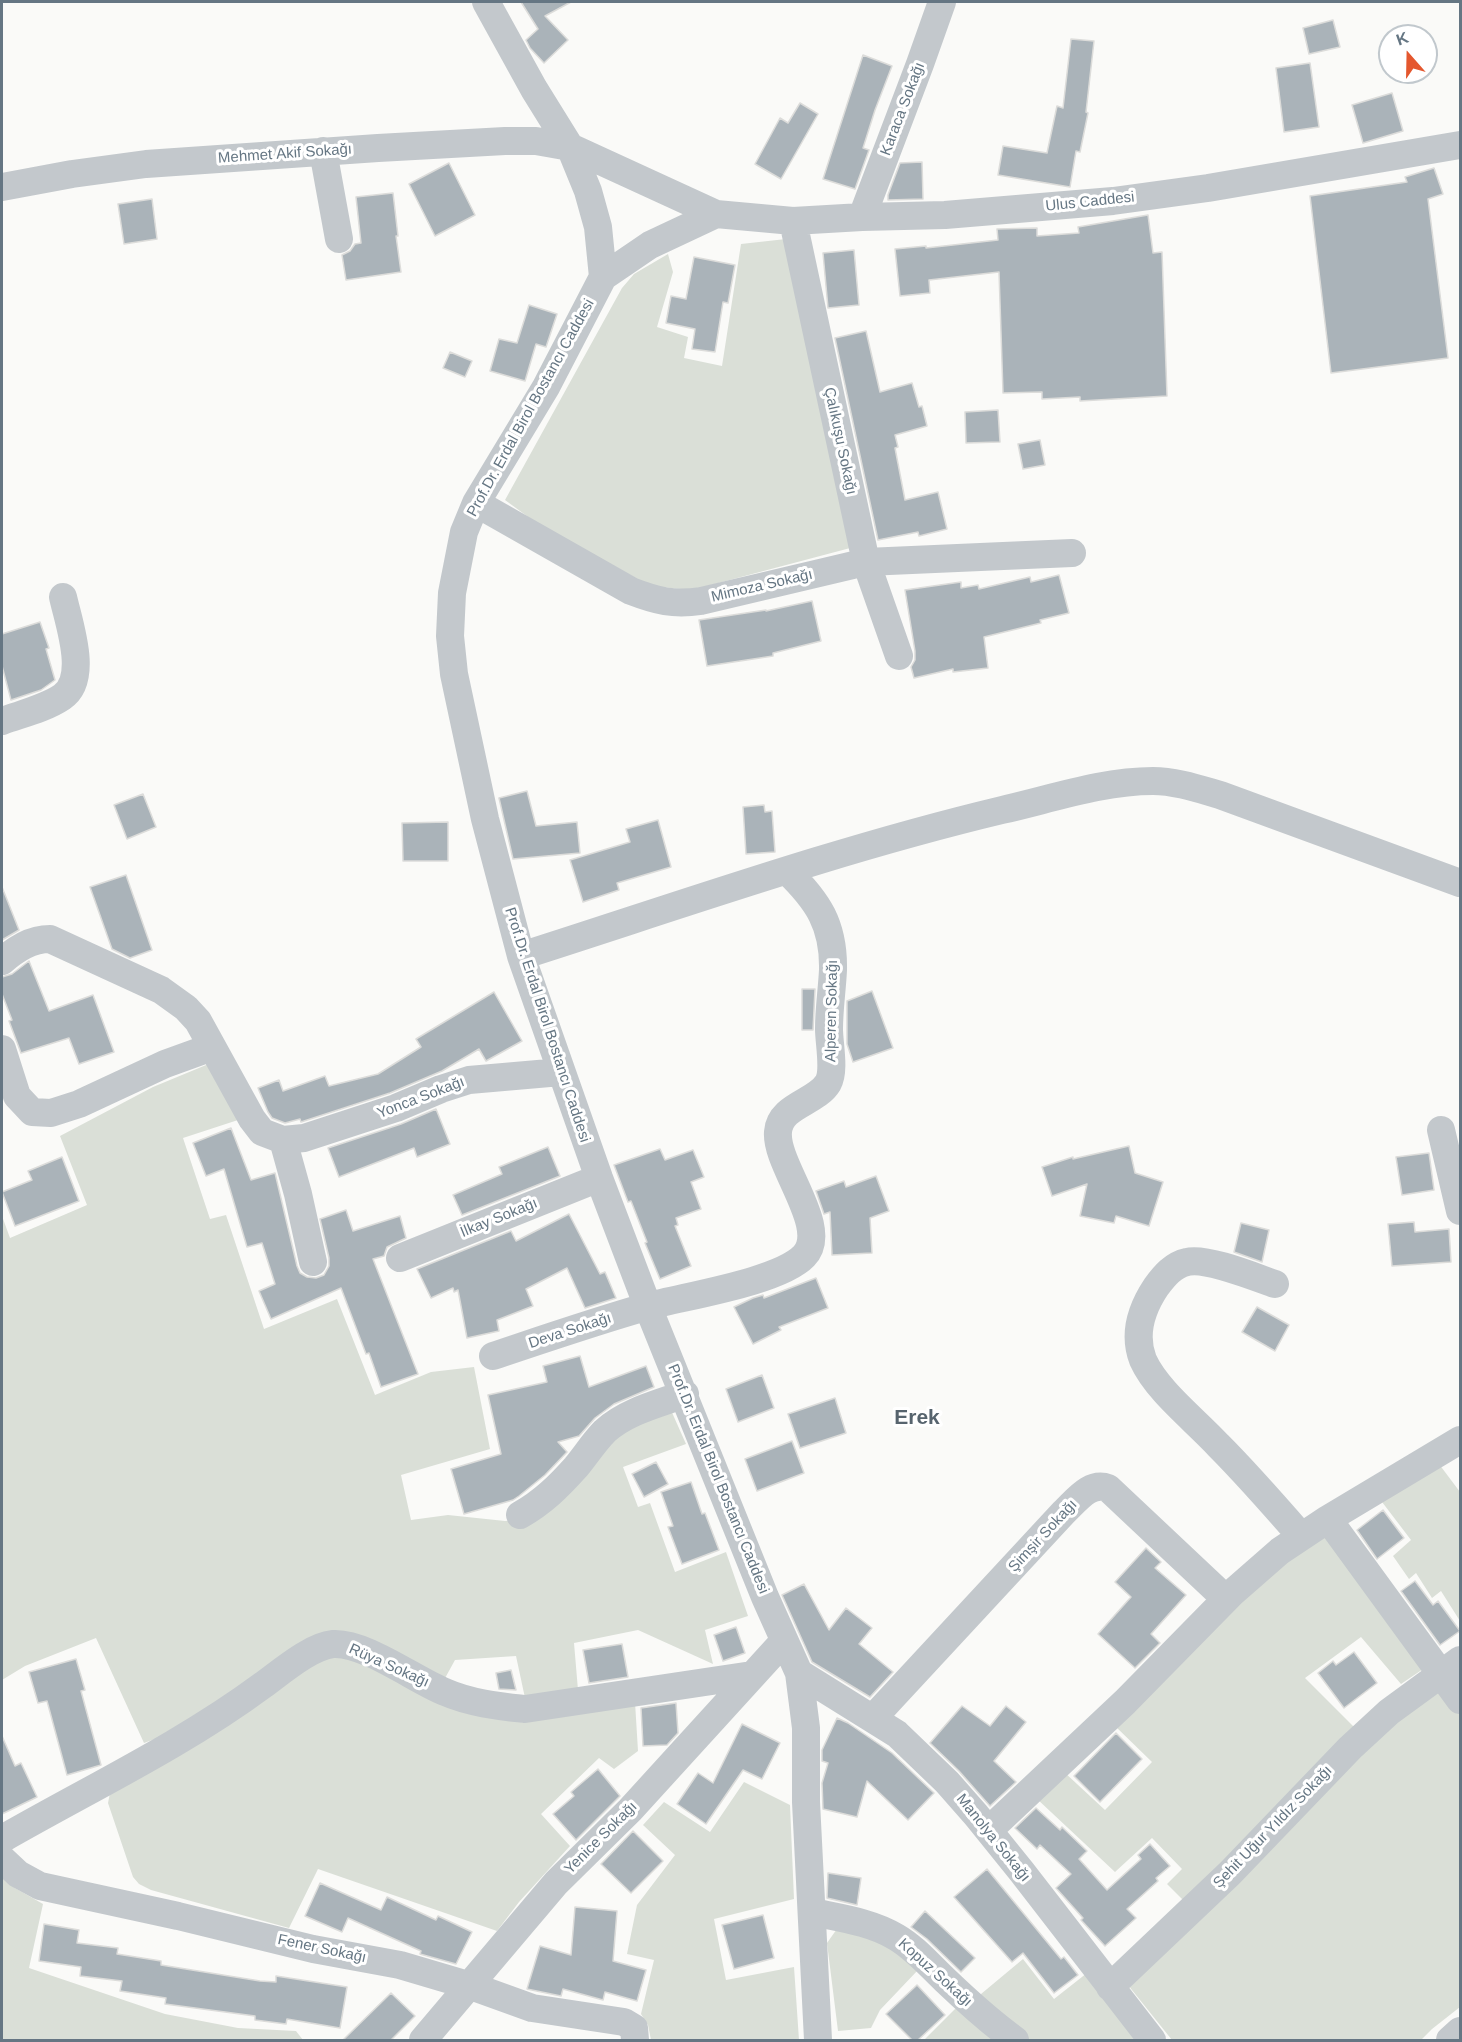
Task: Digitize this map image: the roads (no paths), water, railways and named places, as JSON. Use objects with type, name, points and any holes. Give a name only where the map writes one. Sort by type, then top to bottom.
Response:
[{"type":"street","points":[[486,2],[534,89],[570,147],[588,191],[598,226],[603,277],[650,245],[716,214]]},
{"type":"street","name":"Karaca Sokağı","points":[[862,217],[942,2]]},
{"type":"street","name":"Mehmet Akif Sokağı","points":[[2,187],[146,164],[323,151],[505,141],[536,141],[570,147]]},
{"type":"street","name":"Ulus Caddesi","points":[[570,147],[716,214],[793,222],[862,217],[945,215],[1113,201],[1208,188],[1461,145]]},
{"type":"street","points":[[323,151],[339,239]]},
{"type":"street","name":"Çalıkuşu Sokağı","points":[[793,222],[866,562],[900,656]]},
{"type":"street","name":"Prof.Dr. Erdal Birol Bostancı Caddesi","points":[[603,277],[546,387],[476,503],[464,532],[452,593],[450,636],[452,655],[467,741],[482,807],[521,956],[598,1178],[648,1307],[765,1597],[799,1673],[806,1728],[806,1802],[818,2040]]},
{"type":"street","name":"Mimoza Sokağı","points":[[476,503],[632,591],[657,601],[681,604],[866,562],[1072,553]]},
{"type":"street","points":[[2,721],[50,704],[64,696],[74,684],[77,672],[63,597]]},
{"type":"street","points":[[521,956],[787,871],[967,819],[1095,788],[1155,781],[1188,786],[1220,795],[1461,883]]},
{"type":"street","name":"Alperen Sokağı","points":[[648,1307],[773,1274],[804,1256],[809,1247],[811,1226],[778,1139],[778,1131],[782,1119],[790,1111],[822,1090],[829,1082],[832,951],[823,914],[807,890],[787,871]]},
{"type":"street","points":[[2,961],[22,946],[37,939],[50,939],[161,990],[186,1008],[198,1021],[252,1119],[262,1132],[283,1140],[313,1262]]},
{"type":"street","points":[[2,1049],[17,1096],[32,1112],[51,1113],[79,1104],[165,1064],[212,1047]]},
{"type":"street","name":"Yonca Sokağı","points":[[283,1140],[304,1138],[345,1126],[469,1080],[561,1072]]},
{"type":"street","points":[[1441,1130],[1461,1211]]},
{"type":"street","name":"İlkay Sokağı","points":[[400,1258],[598,1178]]},
{"type":"street","points":[[1275,1284],[1213,1264],[1196,1261],[1174,1267],[1162,1278],[1147,1300],[1141,1317],[1140,1348],[1149,1369],[1168,1394],[1242,1470],[1301,1536]]},
{"type":"street","name":"Deva Sokağı","points":[[493,1356],[648,1307]]},
{"type":"street","points":[[520,1515],[537,1505],[556,1489],[594,1443],[616,1423],[646,1408],[685,1394]]},
{"type":"street","points":[[989,1830],[1125,1702],[1257,1569],[1301,1536],[1461,1440]]},
{"type":"street","name":"Şimşir Sokağı","points":[[873,1718],[1064,1512],[1093,1487],[1101,1485],[1108,1488],[1226,1599]]},
{"type":"street","points":[[1328,1519],[1451,1666],[1461,1701]]},
{"type":"street","name":"Yenice Sokağı","points":[[423,2040],[471,1986],[556,1882],[630,1810],[784,1641]]},
{"type":"street","name":"Rüya Sokağı","points":[[2,1839],[198,1730],[289,1666],[314,1651],[332,1644],[352,1647],[446,1692],[495,1706],[525,1709],[752,1676]]},
{"type":"street","name":"Şehit Uğur Yıldız Sokağı","points":[[1110,1987],[1230,1873],[1350,1748],[1389,1712],[1451,1666]]},
{"type":"street","name":"Manolya Sokağı","points":[[799,1673],[873,1718],[911,1746],[947,1782],[989,1830],[1152,2040]]},
{"type":"street","name":"Fener Sokağı","points":[[2,1858],[18,1874],[40,1886],[313,1949],[400,1965],[471,1986],[532,2008],[624,2022],[634,2028],[635,2040]]},
{"type":"street","name":"Kopuz Sokağı","points":[[812,1912],[848,1919],[896,1937],[915,1951],[969,2003],[1015,2040]]},
{"type":"street","points":[[1450,2040],[1461,2031]]},
{"type":"district","name":"Erek","points":[[917,1418]]}]
